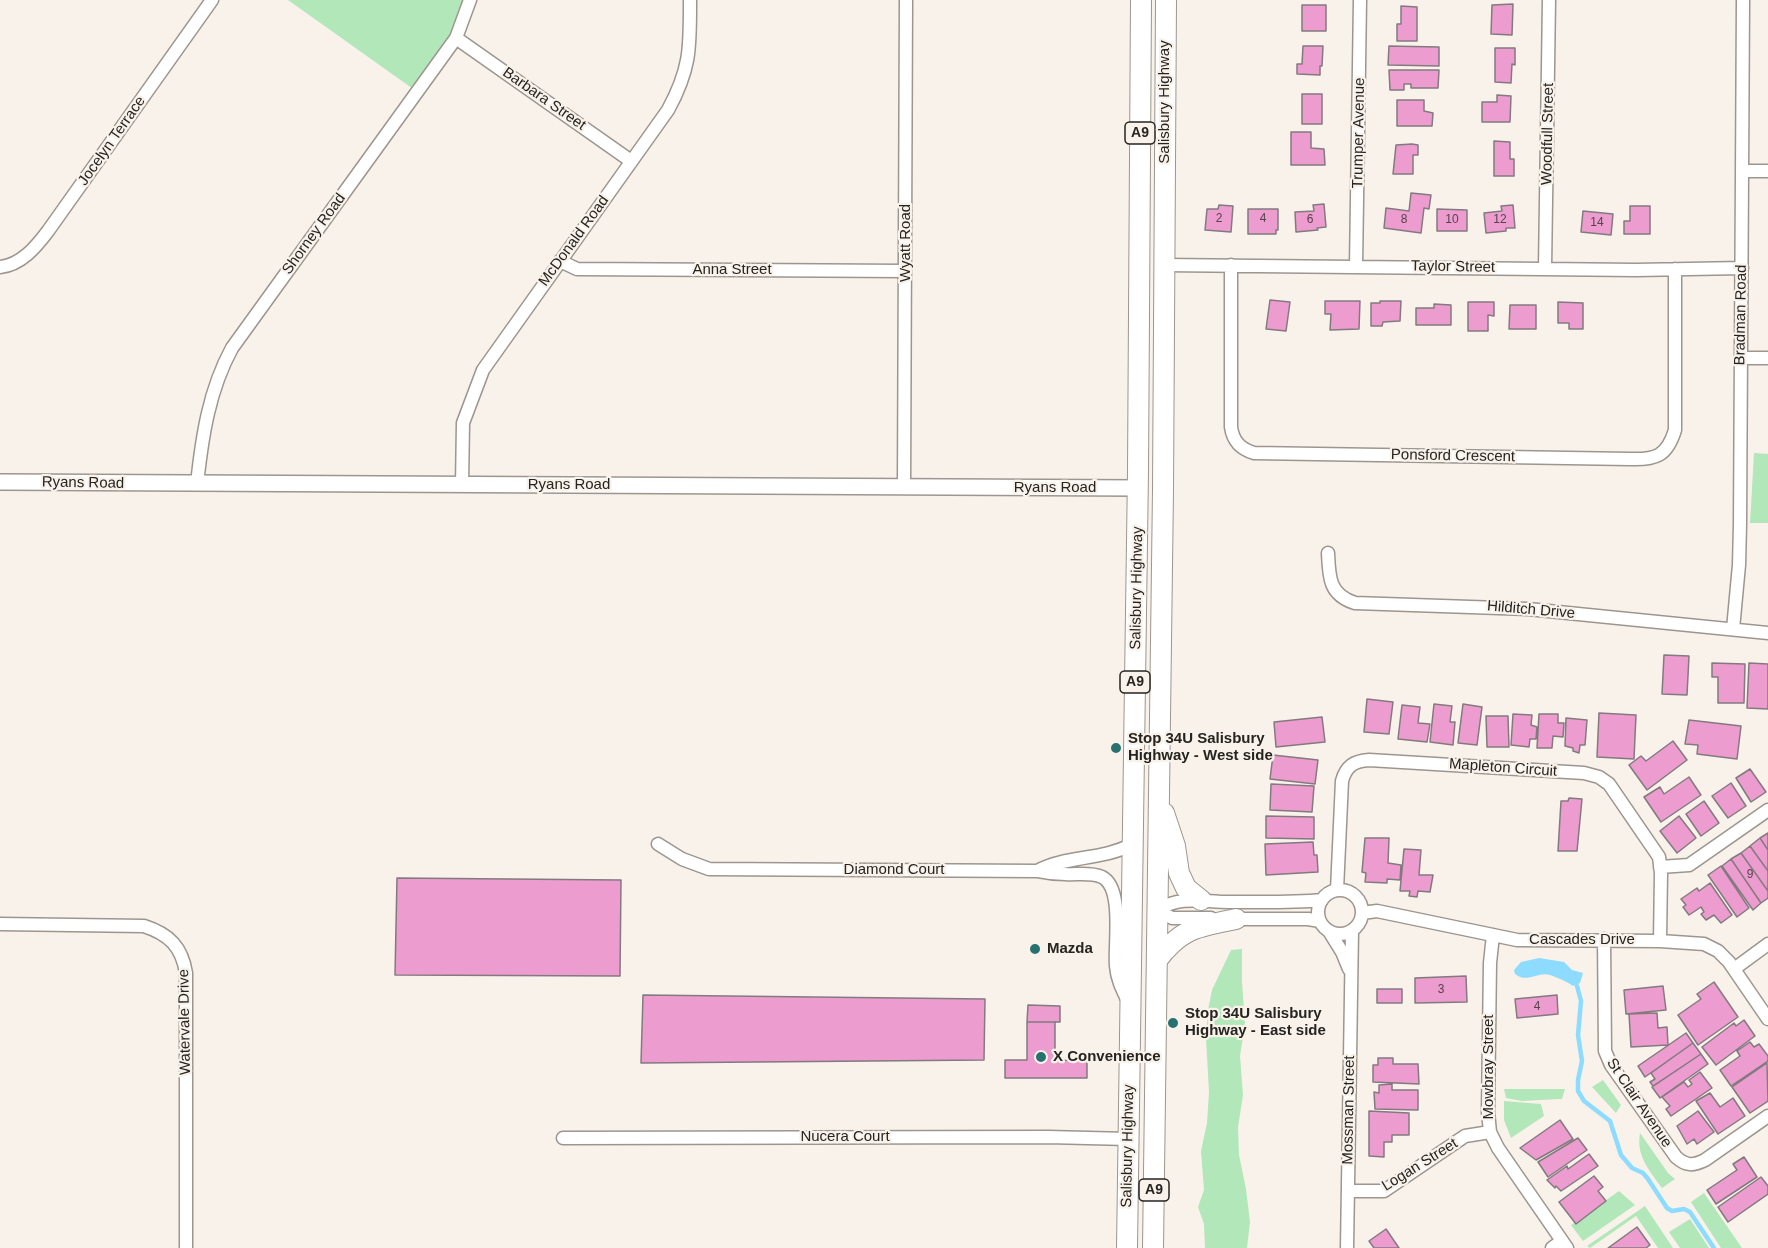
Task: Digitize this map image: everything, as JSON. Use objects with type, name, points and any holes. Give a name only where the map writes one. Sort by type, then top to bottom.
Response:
[{"type":"main road","name":"Salisbury Highway","points":[[1127,1248],[1138,489],[1141,0]]},
{"type":"main road","name":"Salisbury Highway","points":[[1154,1248],[1166,0]]},
{"type":"main road","points":[[1140,266],[1164,265]]},
{"type":"main road","points":[[1138,489],[1163,490]]},
{"type":"main road","points":[[1159,796],[1175,846],[1179,873],[1186,888],[1201,900]]},
{"type":"main road","points":[[1129,1061],[1142,1016],[1145,925],[1157,910],[1142,893],[1132,876]]},
{"type":"main road","points":[[1157,960],[1168,945],[1186,932],[1236,919]]},
{"type":"street","name":"Jocelyn Terrace","points":[[0,267],[17,262],[42,240],[213,0]]},
{"type":"street","name":"Shorney Road","points":[[197,484],[206,416],[232,348],[456,38],[470,0]]},
{"type":"street","name":"McDonald Road","points":[[462,485],[463,423],[483,370],[668,110],[681,87],[689,54],[690,0]]},
{"type":"street","name":"Wyatt Road","points":[[904,487],[906,0]]},
{"type":"street","name":"Trumper Avenue","points":[[1356,266],[1360,0]]},
{"type":"street","name":"Woodfull Street","points":[[1545,268],[1549,0]]},
{"type":"street","name":"Bradman Road","points":[[1733,629],[1739,565],[1743,0]]},
{"type":"street","name":"Barbara Street","points":[[456,38],[631,161]]},
{"type":"street","points":[[1742,171],[1768,171]]},
{"type":"street","name":"Anna Street","points":[[560,261],[578,269],[905,271]]},
{"type":"street","name":"Taylor Street","points":[[1164,265],[1742,268]]},
{"type":"street","name":"Ponsford Crescent","points":[[1232,265],[1231,427],[1236,442],[1245,450],[1254,453],[1639,459],[1649,459],[1661,453],[1671,442],[1676,430],[1675,269]]},
{"type":"street","points":[[1741,358],[1768,358]]},
{"type":"street","name":"Ryans Road","points":[[0,482],[1138,489]]},
{"type":"street","name":"Hilditch Drive","points":[[1328,553],[1330,581],[1343,599],[1355,603],[1528,609],[1768,633]]},
{"type":"street","name":"Mapleton Circuit","points":[[1337,890],[1342,781],[1344,772],[1358,761],[1592,775],[1609,784],[1659,857],[1660,941]]},
{"type":"street","points":[[1660,867],[1689,865],[1768,810]]},
{"type":"street","name":"Diamond Court","points":[[658,844],[682,859],[709,869],[1037,871],[1049,864],[1115,853],[1132,844]]},
{"type":"street","points":[[1037,871],[1091,874],[1101,877],[1110,884],[1115,900],[1119,984],[1130,1004]]},
{"type":"street","points":[[1337,890],[1350,892],[1359,901],[1362,913],[1357,926],[1352,931],[1340,934],[1329,931],[1320,921],[1318,906],[1322,900],[1326,895],[1337,890]]},
{"type":"street","points":[[1157,910],[1170,903],[1201,900],[1227,902],[1322,900]]},
{"type":"street","points":[[1157,910],[1172,918],[1320,921]]},
{"type":"street","name":"Cascades Drive","points":[[1362,913],[1377,911],[1517,940],[1604,939],[1704,944],[1718,951],[1734,969],[1768,1018]]},
{"type":"street","name":"Watervale Drive","points":[[0,924],[144,926],[158,930],[177,946],[184,960],[186,974],[186,1248]]},
{"type":"street","name":"Mossman Street","points":[[1329,931],[1350,971]]},
{"type":"street","name":"Mossman Street","points":[[1347,1248],[1352,931]]},
{"type":"street","name":"Mowbray Street","points":[[1492,935],[1488,1112],[1490,1132],[1498,1148],[1565,1244]]},
{"type":"street","name":"St Clair Avenue","points":[[1604,939],[1605,1052],[1611,1065],[1676,1157],[1689,1165],[1704,1160],[1768,1116]]},
{"type":"street","points":[[1734,969],[1768,945]]},
{"type":"street","name":"Logan Street","points":[[1348,1191],[1384,1191],[1465,1136],[1490,1132]]},
{"type":"street","name":"Nucera Court","points":[[563,1138],[1048,1137],[1128,1139]]},
{"type":"street","points":[[1551,1248],[1565,1244]]},
{"type":"green space","points":[[288,0],[470,0],[456,38],[416,91]]},
{"type":"green space","points":[[1754,453],[1768,454],[1768,523],[1750,523]]},
{"type":"green space","points":[[1242,949],[1245,1024],[1240,1056],[1243,1095],[1238,1127],[1239,1155],[1250,1222],[1247,1248],[1205,1248],[1204,1224],[1198,1207],[1204,1190],[1201,1151],[1207,1123],[1209,1092],[1206,1038],[1208,1010],[1212,990],[1231,950]]},
{"type":"green space","points":[[1603,1080],[1621,1105],[1616,1113],[1592,1087]]},
{"type":"green space","points":[[1504,1089],[1565,1089],[1562,1099],[1522,1101],[1506,1098]]},
{"type":"green space","points":[[1504,1101],[1541,1104],[1544,1116],[1511,1138],[1504,1120]]},
{"type":"green space","points":[[1640,1133],[1668,1173],[1675,1179],[1662,1188],[1648,1169],[1642,1156]]},
{"type":"green space","points":[[1619,1191],[1635,1205],[1583,1241],[1571,1225]]},
{"type":"green space","points":[[1704,1193],[1742,1248],[1721,1248],[1691,1202]]},
{"type":"green space","points":[[1645,1206],[1673,1248],[1658,1248],[1636,1216],[1590,1248],[1587,1246]]},
{"type":"green space","points":[[1690,1219],[1709,1248],[1680,1248],[1669,1232]]},
{"type":"water","points":[[1539,958],[1564,962],[1572,970],[1583,973],[1580,983],[1573,986],[1546,974],[1524,978],[1515,974],[1514,970],[1521,962]]},
{"type":"building","points":[[1513,4],[1512,35],[1491,34],[1492,5]]},
{"type":"building","points":[[1302,5],[1326,5],[1326,31],[1302,31]]},
{"type":"building","points":[[1401,6],[1417,7],[1417,41],[1397,41],[1397,24],[1401,24]]},
{"type":"building","points":[[1303,46],[1323,46],[1320,75],[1297,74],[1297,64],[1302,64]]},
{"type":"building","points":[[1389,46],[1439,47],[1439,66],[1388,65]]},
{"type":"building","points":[[1495,48],[1515,48],[1515,65],[1512,64],[1511,83],[1495,82]]},
{"type":"building","points":[[1389,70],[1439,70],[1438,88],[1411,88],[1411,84],[1404,84],[1404,90],[1390,90]]},
{"type":"building","points":[[1302,94],[1322,94],[1322,124],[1302,124]]},
{"type":"building","points":[[1497,95],[1511,96],[1510,122],[1482,122],[1482,102],[1497,102]]},
{"type":"building","points":[[1397,100],[1424,100],[1424,111],[1433,113],[1432,126],[1397,126]]},
{"type":"building","points":[[1291,132],[1311,132],[1311,148],[1324,149],[1325,165],[1291,165]]},
{"type":"building","points":[[1494,141],[1510,142],[1510,159],[1514,159],[1514,176],[1494,176]]},
{"type":"building","points":[[1396,145],[1418,145],[1418,155],[1413,155],[1413,174],[1393,174]]},
{"type":"building","points":[[1411,193],[1431,195],[1429,209],[1424,208],[1421,233],[1384,228],[1386,208],[1409,211]]},
{"type":"building","points":[[1324,204],[1326,227],[1296,232],[1295,212],[1314,211],[1313,205]]},
{"type":"building","points":[[1219,205],[1233,206],[1231,232],[1205,230],[1207,209],[1218,209]]},
{"type":"building","points":[[1513,205],[1515,228],[1486,233],[1484,213],[1502,211],[1501,206]]},
{"type":"building","points":[[1630,206],[1650,206],[1650,234],[1624,234],[1624,221],[1630,221]]},
{"type":"building","points":[[1248,209],[1278,209],[1276,234],[1248,234]]},
{"type":"building","points":[[1437,209],[1467,210],[1467,231],[1437,231]]},
{"type":"building","points":[[1583,211],[1613,214],[1611,235],[1581,232]]},
{"type":"building","points":[[1270,300],[1290,302],[1286,331],[1266,329]]},
{"type":"building","points":[[1325,301],[1360,301],[1359,329],[1330,330],[1331,314],[1325,314]]},
{"type":"building","points":[[1380,301],[1401,301],[1400,321],[1383,322],[1382,326],[1371,326],[1371,303],[1380,303]]},
{"type":"building","points":[[1468,302],[1494,302],[1494,316],[1488,315],[1488,331],[1468,331]]},
{"type":"building","points":[[1558,302],[1583,303],[1583,329],[1569,329],[1569,323],[1558,323]]},
{"type":"building","points":[[1434,304],[1451,305],[1451,325],[1416,325],[1416,308],[1434,308]]},
{"type":"building","points":[[1510,305],[1536,305],[1536,329],[1509,329]]},
{"type":"building","points":[[1664,655],[1689,656],[1687,695],[1662,694]]},
{"type":"building","points":[[1712,663],[1745,664],[1744,703],[1718,703],[1718,677],[1712,677]]},
{"type":"building","points":[[1749,663],[1768,664],[1768,709],[1747,708]]},
{"type":"building","points":[[1367,699],[1393,702],[1389,734],[1364,732]]},
{"type":"building","points":[[1434,704],[1452,706],[1450,722],[1455,722],[1453,745],[1430,742]]},
{"type":"building","points":[[1463,704],[1482,707],[1477,745],[1458,743]]},
{"type":"building","points":[[1402,705],[1420,707],[1418,723],[1430,724],[1427,742],[1398,739]]},
{"type":"building","points":[[1599,713],[1636,715],[1634,759],[1597,757]]},
{"type":"building","points":[[1513,714],[1532,715],[1531,725],[1537,727],[1536,739],[1530,739],[1529,747],[1511,745]]},
{"type":"building","points":[[1539,714],[1558,714],[1558,723],[1564,723],[1563,737],[1553,736],[1552,748],[1537,748]]},
{"type":"building","points":[[1486,716],[1508,716],[1509,747],[1487,747]]},
{"type":"building","points":[[1322,717],[1325,742],[1276,747],[1274,722]]},
{"type":"building","points":[[1566,718],[1587,720],[1585,745],[1580,745],[1579,753],[1565,746]]},
{"type":"building","points":[[1689,720],[1741,726],[1737,759],[1697,754],[1698,745],[1685,744]]},
{"type":"building","points":[[1673,741],[1687,760],[1647,790],[1629,765],[1641,756],[1646,761]]},
{"type":"building","points":[[1273,755],[1318,760],[1315,784],[1270,779]]},
{"type":"building","points":[[1750,769],[1766,792],[1751,802],[1736,778]]},
{"type":"building","points":[[1689,777],[1701,795],[1661,822],[1644,797],[1660,787],[1664,794]]},
{"type":"building","points":[[1731,783],[1746,806],[1728,818],[1712,796]]},
{"type":"building","points":[[1271,784],[1314,786],[1312,812],[1270,810]]},
{"type":"building","points":[[1569,798],[1582,799],[1577,851],[1558,851],[1561,801],[1568,801]]},
{"type":"building","points":[[1704,801],[1719,823],[1701,836],[1686,814]]},
{"type":"building","points":[[1266,816],[1314,817],[1314,839],[1266,838]]},
{"type":"building","points":[[1679,816],[1696,838],[1677,853],[1660,831]]},
{"type":"building","points":[[1768,833],[1768,850],[1760,838]]},
{"type":"building","points":[[1365,838],[1389,838],[1388,863],[1401,865],[1400,880],[1387,879],[1387,883],[1365,882],[1366,873],[1362,872]]},
{"type":"building","points":[[1760,838],[1768,850],[1768,871],[1750,846]]},
{"type":"building","points":[[1313,842],[1314,855],[1317,855],[1318,872],[1266,875],[1265,844]]},
{"type":"building","points":[[1750,846],[1768,871],[1768,891],[1741,853]]},
{"type":"building","points":[[1404,849],[1421,850],[1419,875],[1433,875],[1430,892],[1418,891],[1417,897],[1409,896],[1410,891],[1400,891]]},
{"type":"building","points":[[1741,853],[1768,891],[1768,898],[1761,903],[1731,859]]},
{"type":"building","points":[[1731,859],[1761,903],[1753,910],[1722,866]]},
{"type":"building","points":[[1721,866],[1749,908],[1737,917],[1708,875]]},
{"type":"building","points":[[397,878],[621,880],[620,976],[395,975]]},
{"type":"building","points":[[1710,883],[1732,915],[1721,923],[1714,915],[1706,920],[1701,914],[1704,912],[1701,907],[1689,915],[1683,907],[1686,905],[1681,899],[1697,888],[1699,891]]},
{"type":"building","points":[[1466,976],[1467,1002],[1415,1003],[1415,978]]},
{"type":"building","points":[[1714,982],[1738,1017],[1698,1045],[1678,1015],[1701,999],[1697,994]]},
{"type":"building","points":[[1663,986],[1666,1010],[1626,1014],[1624,990]]},
{"type":"building","points":[[1377,989],[1402,989],[1402,1003],[1377,1003]]},
{"type":"building","points":[[643,995],[985,999],[984,1060],[641,1063]]},
{"type":"building","points":[[1557,995],[1558,1014],[1517,1018],[1515,999]]},
{"type":"building","points":[[1028,1005],[1060,1006],[1060,1022],[1027,1022]]},
{"type":"building","points":[[1657,1013],[1658,1028],[1667,1027],[1668,1045],[1631,1047],[1629,1014]]},
{"type":"building","points":[[1744,1020],[1755,1036],[1716,1065],[1702,1047],[1734,1023],[1736,1026]]},
{"type":"building","points":[[1027,1022],[1055,1022],[1055,1060],[1087,1061],[1087,1078],[1005,1078],[1005,1060],[1027,1060]]},
{"type":"building","points":[[1686,1033],[1693,1043],[1645,1077],[1638,1066]]},
{"type":"building","points":[[1750,1042],[1754,1047],[1759,1044],[1768,1056],[1768,1061],[1731,1086],[1720,1070],[1740,1056],[1737,1051]]},
{"type":"building","points":[[1693,1043],[1701,1054],[1653,1086],[1650,1082],[1655,1079],[1651,1073]]},
{"type":"building","points":[[1701,1054],[1708,1064],[1660,1098],[1652,1087]]},
{"type":"building","points":[[1378,1058],[1393,1058],[1393,1064],[1418,1064],[1419,1084],[1373,1082],[1373,1065],[1378,1065]]},
{"type":"building","points":[[1767,1063],[1768,1101],[1750,1113],[1732,1087]]},
{"type":"building","points":[[1700,1072],[1712,1088],[1671,1116],[1666,1109],[1670,1106],[1662,1097],[1684,1082],[1688,1087],[1692,1084],[1689,1080]]},
{"type":"building","points":[[1392,1084],[1392,1090],[1418,1090],[1418,1110],[1375,1109],[1374,1092],[1379,1093],[1379,1085]]},
{"type":"building","points":[[1710,1093],[1720,1107],[1733,1098],[1745,1116],[1718,1134],[1696,1101]]},
{"type":"building","points":[[1369,1111],[1409,1113],[1409,1135],[1392,1135],[1392,1142],[1384,1142],[1384,1157],[1369,1156]]},
{"type":"building","points":[[1698,1111],[1714,1132],[1697,1144],[1694,1139],[1687,1144],[1677,1126]]},
{"type":"building","points":[[1560,1120],[1573,1139],[1536,1160],[1520,1148]]},
{"type":"building","points":[[1578,1138],[1587,1150],[1548,1177],[1538,1162]]},
{"type":"building","points":[[1589,1154],[1598,1166],[1561,1191],[1547,1180],[1567,1166],[1568,1169]]},
{"type":"building","points":[[1744,1157],[1757,1177],[1716,1204],[1707,1190],[1737,1170],[1733,1164]]},
{"type":"building","points":[[1594,1176],[1603,1187],[1598,1191],[1606,1201],[1576,1224],[1559,1202]]},
{"type":"building","points":[[1761,1177],[1768,1186],[1768,1194],[1728,1222],[1718,1207]]},
{"type":"building","points":[[1637,1227],[1650,1245],[1646,1248],[1608,1248]]},
{"type":"building","points":[[1386,1229],[1399,1248],[1374,1248],[1369,1241]]},
{"type":"waterway","points":[[1577,986],[1581,1001],[1578,1035],[1582,1061],[1578,1091],[1584,1101],[1610,1121],[1621,1155],[1632,1168],[1643,1173],[1667,1208],[1672,1211],[1684,1209],[1690,1212],[1714,1248]]},
{"type":"place","name":"Stop 34U Salisbury Highway - West side","points":[[1116,748]]},
{"type":"place","name":"Mazda","points":[[1035,949]]},
{"type":"place","name":"Stop 34U Salisbury Highway - East side","points":[[1173,1023]]},
{"type":"place","name":"X Convenience","points":[[1041,1057]]}]
